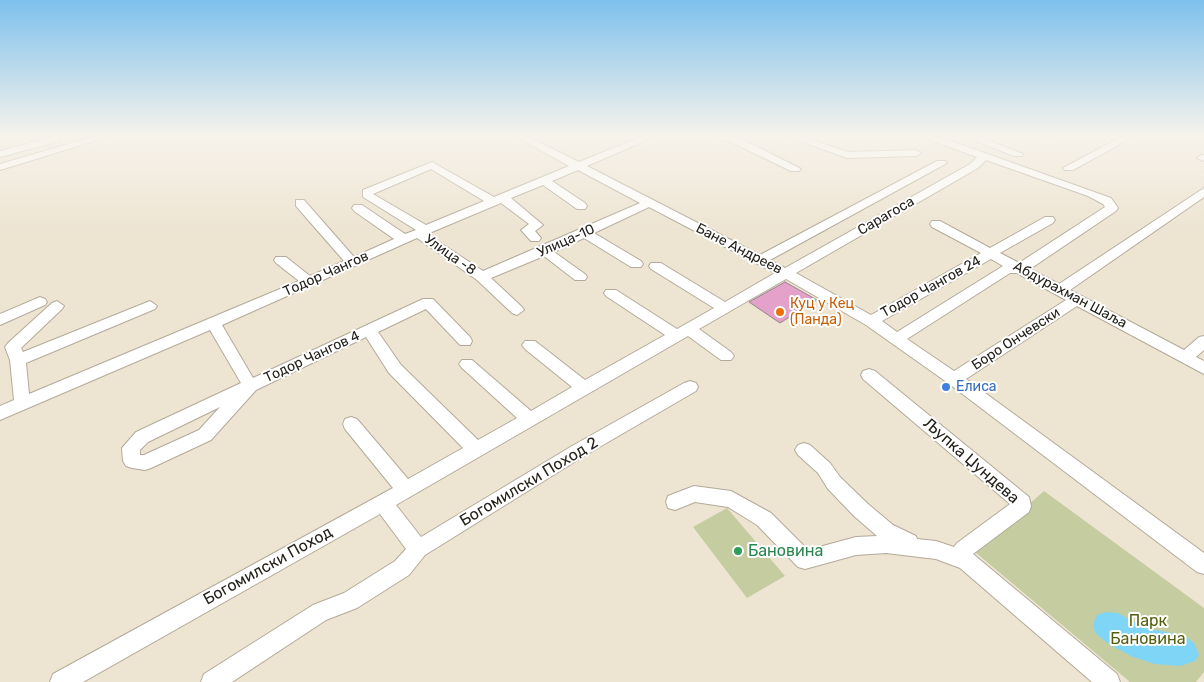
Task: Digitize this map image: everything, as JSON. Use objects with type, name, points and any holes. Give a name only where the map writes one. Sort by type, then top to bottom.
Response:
[{"type":"street","name":"Улица -8","points":[[425,168],[367,192],[367,195],[422,231],[476,275],[482,277],[517,310]]},
{"type":"street","name":"Улица -8","points":[[437,168],[498,200]]},
{"type":"street","name":"Тодор Чангов","points":[[0,413],[309,282],[403,239],[575,168]]},
{"type":"street","name":"Бане Андреев","points":[[579,168],[786,273],[898,338]]},
{"type":"street","points":[[760,260],[932,168]]},
{"type":"street","name":"Сарагоса","points":[[786,273],[971,168]]},
{"type":"street","points":[[1016,168],[1107,201],[1112,208],[1044,255],[1019,269],[1007,269],[898,338],[1204,565]]},
{"type":"street","points":[[544,181],[581,206]]},
{"type":"street","points":[[1060,290],[1204,192]]},
{"type":"street","points":[[498,200],[537,225],[527,230],[536,238]]},
{"type":"street","points":[[300,203],[352,263]]},
{"type":"street","name":"Улица-10","points":[[482,277],[545,251],[649,203]]},
{"type":"street","points":[[358,208],[403,239]]},
{"type":"street","name":"Тодор Чангов 24","points":[[871,321],[1049,220]]},
{"type":"street","name":"Абдурахман Шаља","points":[[936,224],[1204,368]]},
{"type":"street","points":[[585,233],[636,264]]},
{"type":"street","points":[[545,251],[580,277]]},
{"type":"street","points":[[281,260],[309,282]]},
{"type":"street","points":[[656,266],[725,308]]},
{"type":"street","name":"Богомилски Поход","points":[[61,682],[383,503],[786,273]]},
{"type":"street","points":[[611,293],[726,356]]},
{"type":"street","name":"Боро Ончевски","points":[[954,379],[1077,299]]},
{"type":"street","points":[[0,320],[40,302]]},
{"type":"street","points":[[369,330],[428,302],[465,341]]},
{"type":"street","points":[[22,404],[18,360],[14,347],[57,306]]},
{"type":"street","points":[[18,360],[150,306]]},
{"type":"street","name":"Тодор Чангов 4","points":[[214,323],[250,386],[369,330],[395,369],[475,450]]},
{"type":"street","points":[[1186,357],[1204,341]]},
{"type":"street","points":[[530,345],[584,388]]},
{"type":"street","points":[[467,364],[529,419]]},
{"type":"street","name":"Љупка Џундева","points":[[869,375],[1022,503],[1022,506],[964,549],[962,554],[966,561]]},
{"type":"street","points":[[250,386],[205,435],[145,463],[138,464],[132,461],[131,448],[142,436],[250,386]]},
{"type":"street","name":"Богомилски Поход 2","points":[[418,548],[578,451],[690,387]]},
{"type":"street","points":[[351,424],[405,489]]},
{"type":"street","points":[[804,450],[824,468],[843,492],[875,522],[899,538],[966,561],[1109,682]]},
{"type":"street","points":[[675,502],[694,494],[731,499],[764,518],[803,559],[815,559],[856,546],[886,544],[924,548]]},
{"type":"street","points":[[212,682],[320,612],[350,601],[402,568],[418,548],[383,503]]},
{"type":"green space","name":"Парк Бановина","points":[[1044,491],[1204,608],[1204,672],[1196,682],[1130,682],[975,552]]},
{"type":"green space","name":"Бановина","points":[[727,508],[785,576],[747,598],[693,527]]},
{"type":"water","points":[[1106,612],[1118,613],[1145,628],[1183,635],[1194,643],[1199,655],[1195,661],[1180,666],[1155,664],[1133,657],[1110,645],[1095,633],[1093,624],[1097,615]]},
{"type":"building","name":"Куц у Кец (Панда)","points":[[785,282],[817,300],[780,323],[749,302]]},
{"type":"place","name":"Куц у Кец (Панда)","points":[[780,312]]},
{"type":"place","name":"Елиса","points":[[946,387]]},
{"type":"place","name":"Бановина","points":[[738,551]]}]
